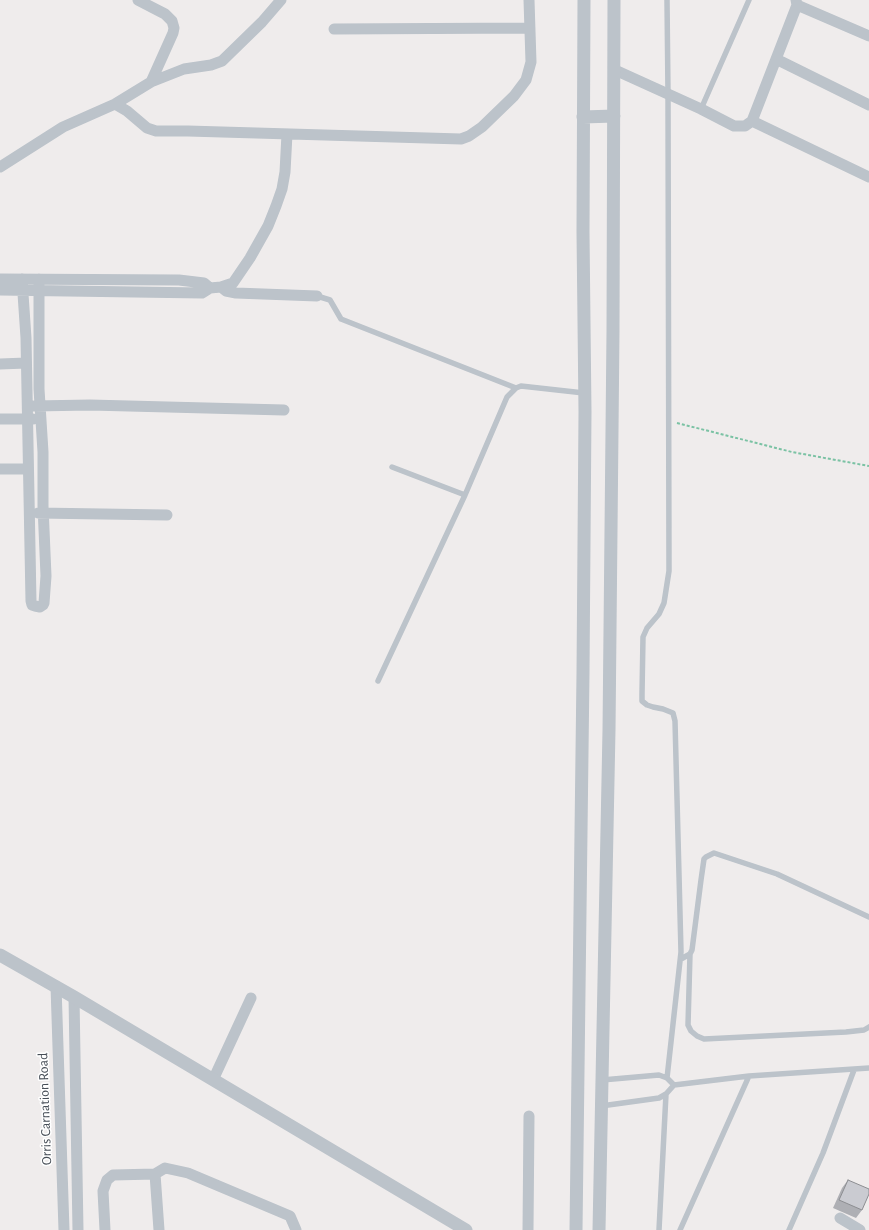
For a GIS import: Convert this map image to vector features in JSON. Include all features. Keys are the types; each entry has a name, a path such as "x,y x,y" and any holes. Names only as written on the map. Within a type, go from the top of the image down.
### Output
{"street":[{"path":"138,0 165,14 172,21 174,28 151,82"},
{"path":"0,167 63,127 115,104 151,82 184,69 211,65 222,61 252,32 281,0"},
{"path":"115,104 127,111 147,128 156,131 188,130 461,139 469,136 482,127 514,96 526,80 531,62 529,0"},
{"path":"576,1230 585,393 583,232 584,0"},
{"path":"599,1230 609,730 615,70 614,0"},
{"path":"615,70 701,109 734,126 745,126 752,121 796,2 869,36"},
{"path":"334,29 530,28"},
{"path":"776,59 869,105"},
{"path":"583,117 614,116"},
{"path":"752,121 869,177"},
{"path":"0,290 22,290 39,284 179,280 204,283 210,288 221,287 233,282 240,275 254,252 273,213 282,189 285,172 287,134"},
{"path":"0,279 22,279 39,284"},
{"path":"22,279 26,338 31,601 32,605 35,606 43,605 46,576 41,406 39,389 39,284"},
{"path":"221,287 226,291 236,293 317,296"},
{"path":"0,364 26,363"},
{"path":"27,406 90,405 284,410"},
{"path":"0,419 41,418"},
{"path":"0,469 28,469"},
{"path":"29,513 167,515"},
{"path":"0,955 56,986 451,1224 466,1230"},
{"name":"Orris Carnation Road","path":"56,986 64,1230"},
{"path":"74,997 78,1230"},
{"path":"212,1080 251,998"},
{"path":"528,1230 529,1116"},
{"path":"104,1230 103,1191 107,1180 113,1175 155,1174 165,1168 188,1173 290,1216 296,1230"},
{"path":"155,1174 159,1230"},
{"path":"840,1218 860,1230"}],"lane":[{"path":"667,0 669,571 664,603 659,614 647,628 643,637 642,701 653,707 662,708 673,713 675,721 681,959 667,1078"},
{"path":"701,109 749,0"},
{"path":"317,296 330,300 342,319 516,388"},
{"path":"378,681 507,398 516,388 521,386 585,393"},
{"path":"392,467 464,495"},
{"path":"869,917 777,874 714,854 706,857 704,859 701,880 694,943 690,954 688,1025 691,1031 704,1039 846,1032 864,1030 869,1027"},
{"path":"681,959 690,954"},
{"path":"601,1106 659,1098 666,1094 674,1085 749,1076 869,1068"},
{"path":"789,1230 823,1153 854,1070"},
{"path":"602,1080 659,1075 667,1078 674,1085"},
{"path":"680,1230 749,1076"},
{"path":"659,1230 666,1094"}],"path":[{"path":"669,421 792,452 869,466"}],"building":[{"path":"848,1180 869,1189 869,1194 862,1210 839,1200"}]}
